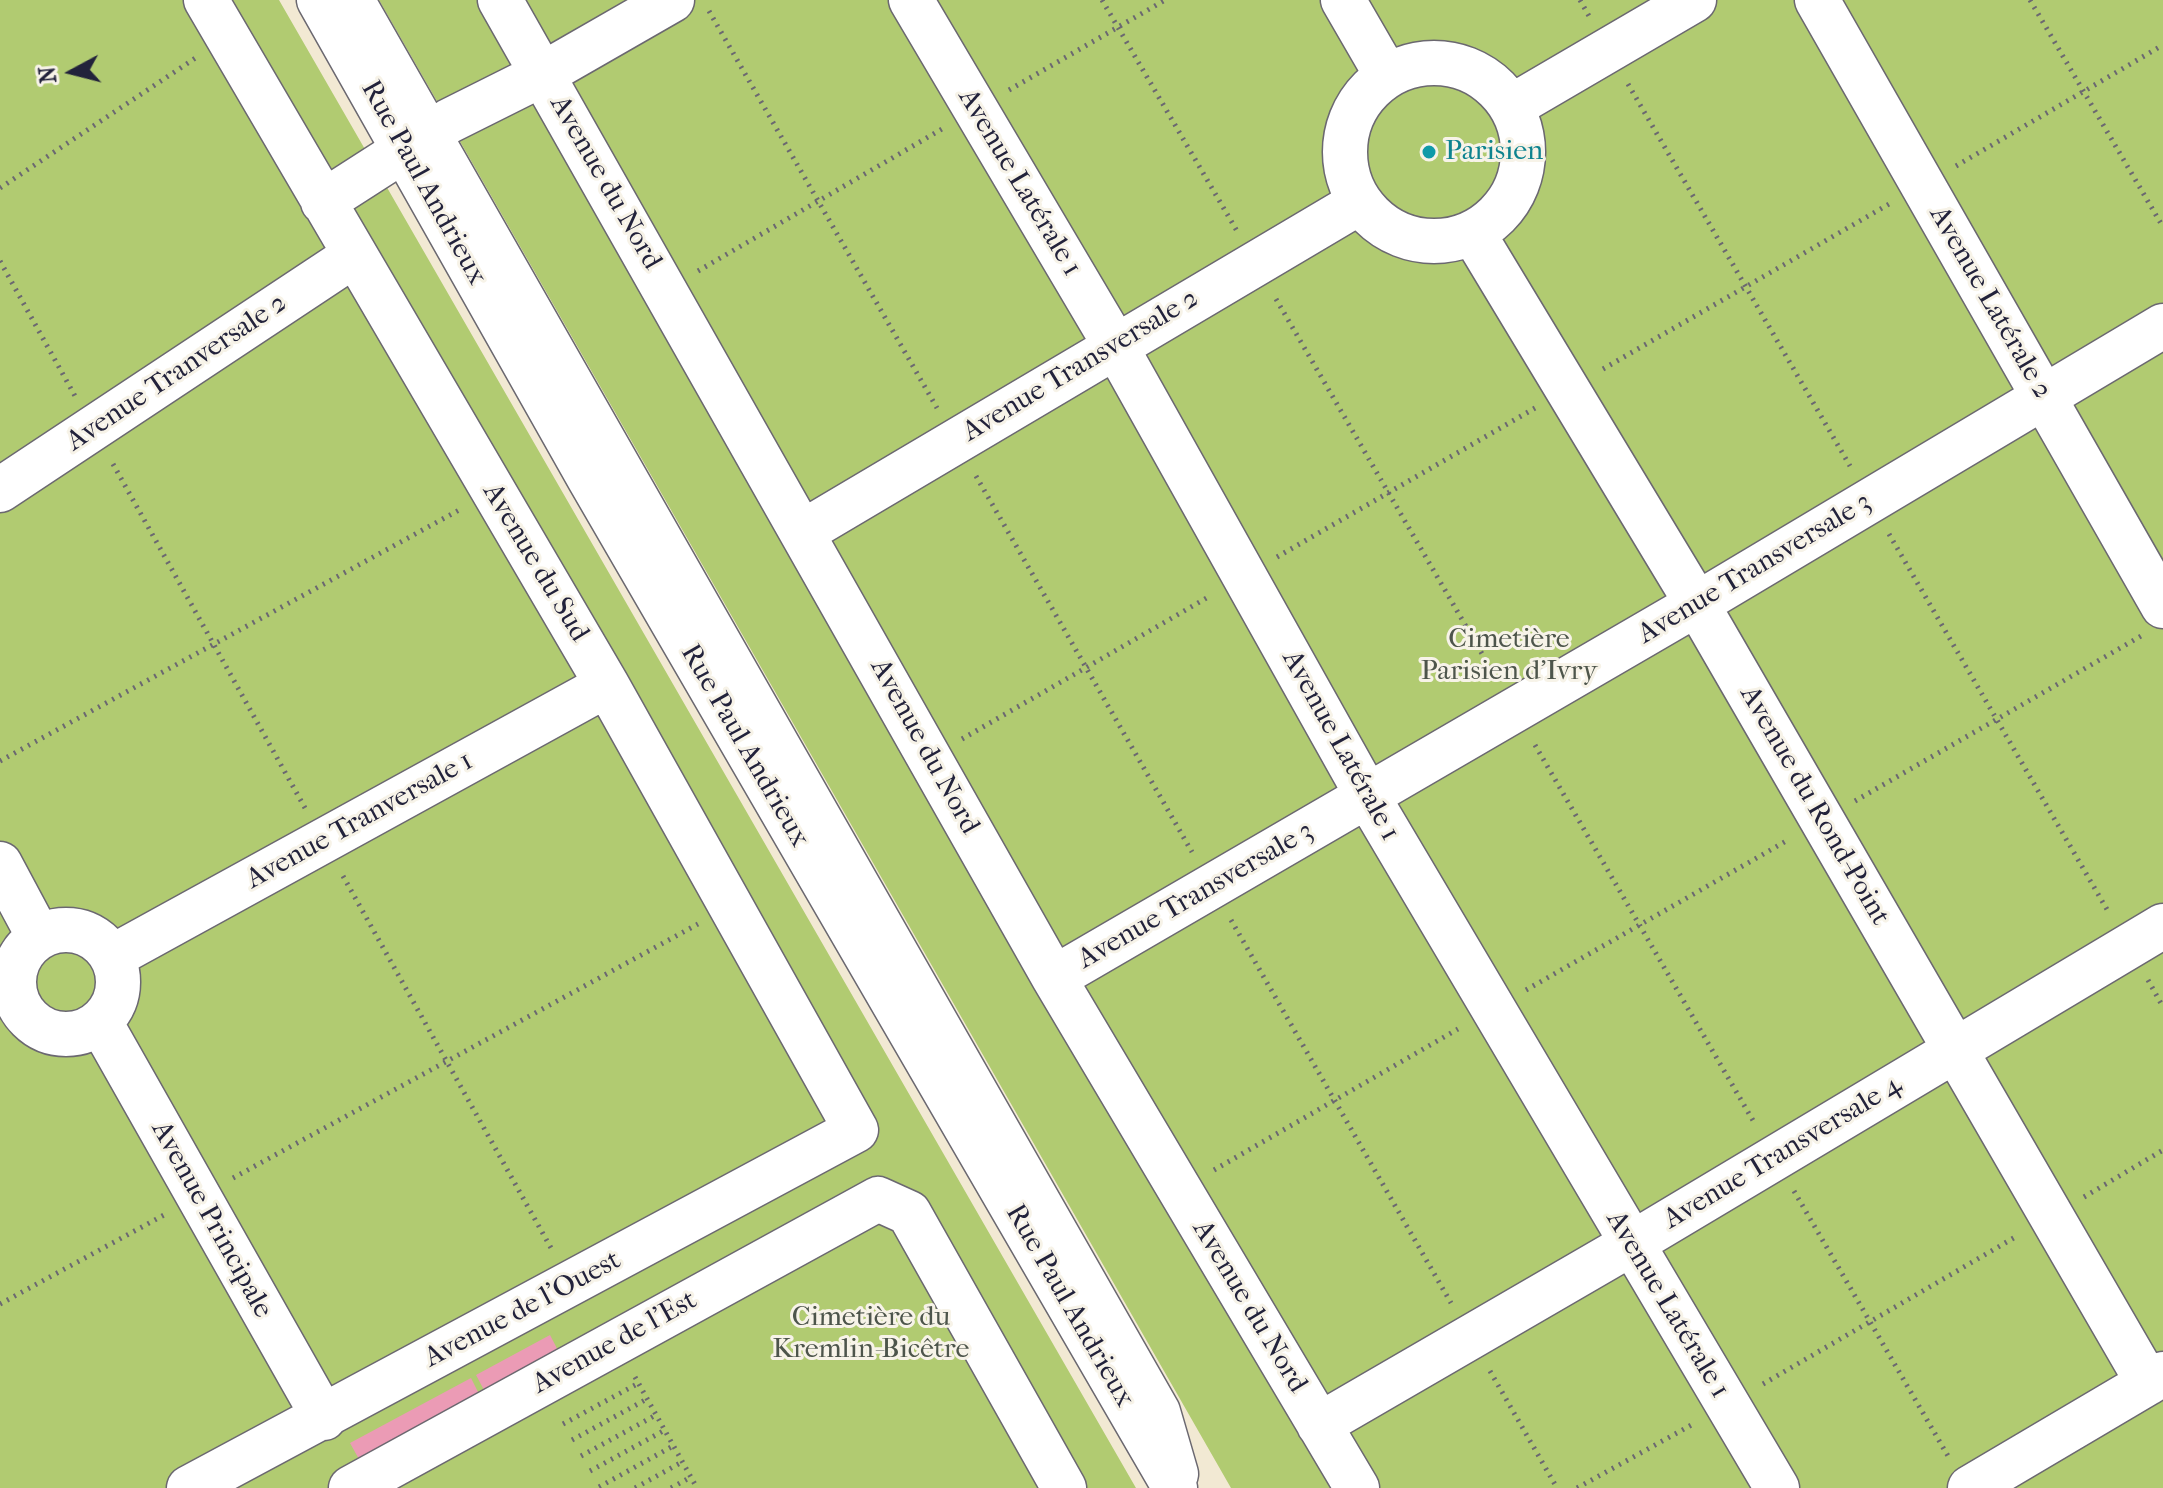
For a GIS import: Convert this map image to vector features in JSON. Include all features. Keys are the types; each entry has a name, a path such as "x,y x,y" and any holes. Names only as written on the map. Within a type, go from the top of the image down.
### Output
{"main road":[{"name":"Avenue du Sud","path":"206,0 353,256 607,685 856,1130"},
{"name":"Rue Paul Andrieux","path":"319,0 419,143"},
{"name":"Rue Paul Andrieux","path":"352,0 419,143 589,478 1178,1488"},
{"name":"Avenue du Nord","path":"500,0 1054,978 1357,1488"},
{"path":"323,202 449,121 543,74 672,0"},
{"name":"Avenue Latérale 1","path":"911,0 1115,345 1368,797 1777,1488"},
{"path":"1343,0 1387,76"},
{"path":"1511,107 1694,0"},
{"name":"Avenue Latérale 2","path":"1817,0 2042,395 2157,619"},
{"path":"1441,63 1468,70 1493,85 1511,107 1521,134 1522,163 1514,191 1497,215 1473,233 1449,240 1424,241 1388,228 1360,202 1348,177 1345,148 1351,120 1365,95 1387,76 1413,65 1441,63"},
{"name":"Avenue Transversale 2","path":"803,532 1360,202"},
{"name":"Avenue du Rond-Point","path":"1473,233 1697,604 2051,1216 2156,1378"},
{"name":"Avenue Tranversale 2","path":"0,490 353,256"},
{"name":"Avenue Transversale 3","path":"1054,978 1697,604 2042,395 2163,326"},
{"name":"Avenue Tranversale 1","path":"112,957 607,685"},
{"path":"0,864 39,937"},
{"name":"Avenue Transversale 4","path":"1319,1425 1631,1244 2163,926"},
{"path":"63,930 77,931 92,936 112,957 118,974 117,992 111,1008 100,1022 84,1031 66,1034 48,1031 10,1013 17,964 39,937 63,930"},
{"name":"Avenue Principale","path":"100,1022 324,1418"},
{"name":"Avenue de l'Ouest","path":"189,1488 856,1130"},
{"name":"Avenue de l'Est","path":"351,1488 878,1199 909,1213 1057,1486"},
{"path":"1970,1488 2156,1378"}],"path":[{"path":"702,0 1557,1488"},
{"path":"666,289 1165,0"},
{"path":"2030,0 2163,227"},
{"path":"0,188 228,37"},
{"path":"0,261 571,1284"},
{"path":"0,761 493,491"},
{"path":"1180,1190 1822,820 2157,619"},
{"path":"0,1304 731,906"},
{"path":"1577,1488 1727,1405 2163,1150"},
{"path":"617,1342 697,1488"},
{"path":"563,1424 639,1383"},
{"path":"572,1440 647,1399"},
{"path":"581,1456 656,1415"},
{"path":"590,1471 665,1430"},
{"path":"599,1487 673,1446"},
{"path":"635,1488 682,1462"},
{"path":"671,1488 691,1477"}],"green space":[{"name":"Cimetière du Kremlin-Bicêtre","path":"0,0 279,0 1136,1488 0,1488"},
{"name":"Cimetière Parisien d'Ivry","path":"379,0 2163,0 2163,1488 1231,1488"}],"building":[{"path":"550,1335 564,1362 484,1390 476,1375"},
{"path":"471,1378 480,1396 360,1461 350,1443"}],"place":[{"name":"Parisien","path":"1429,152"}]}
